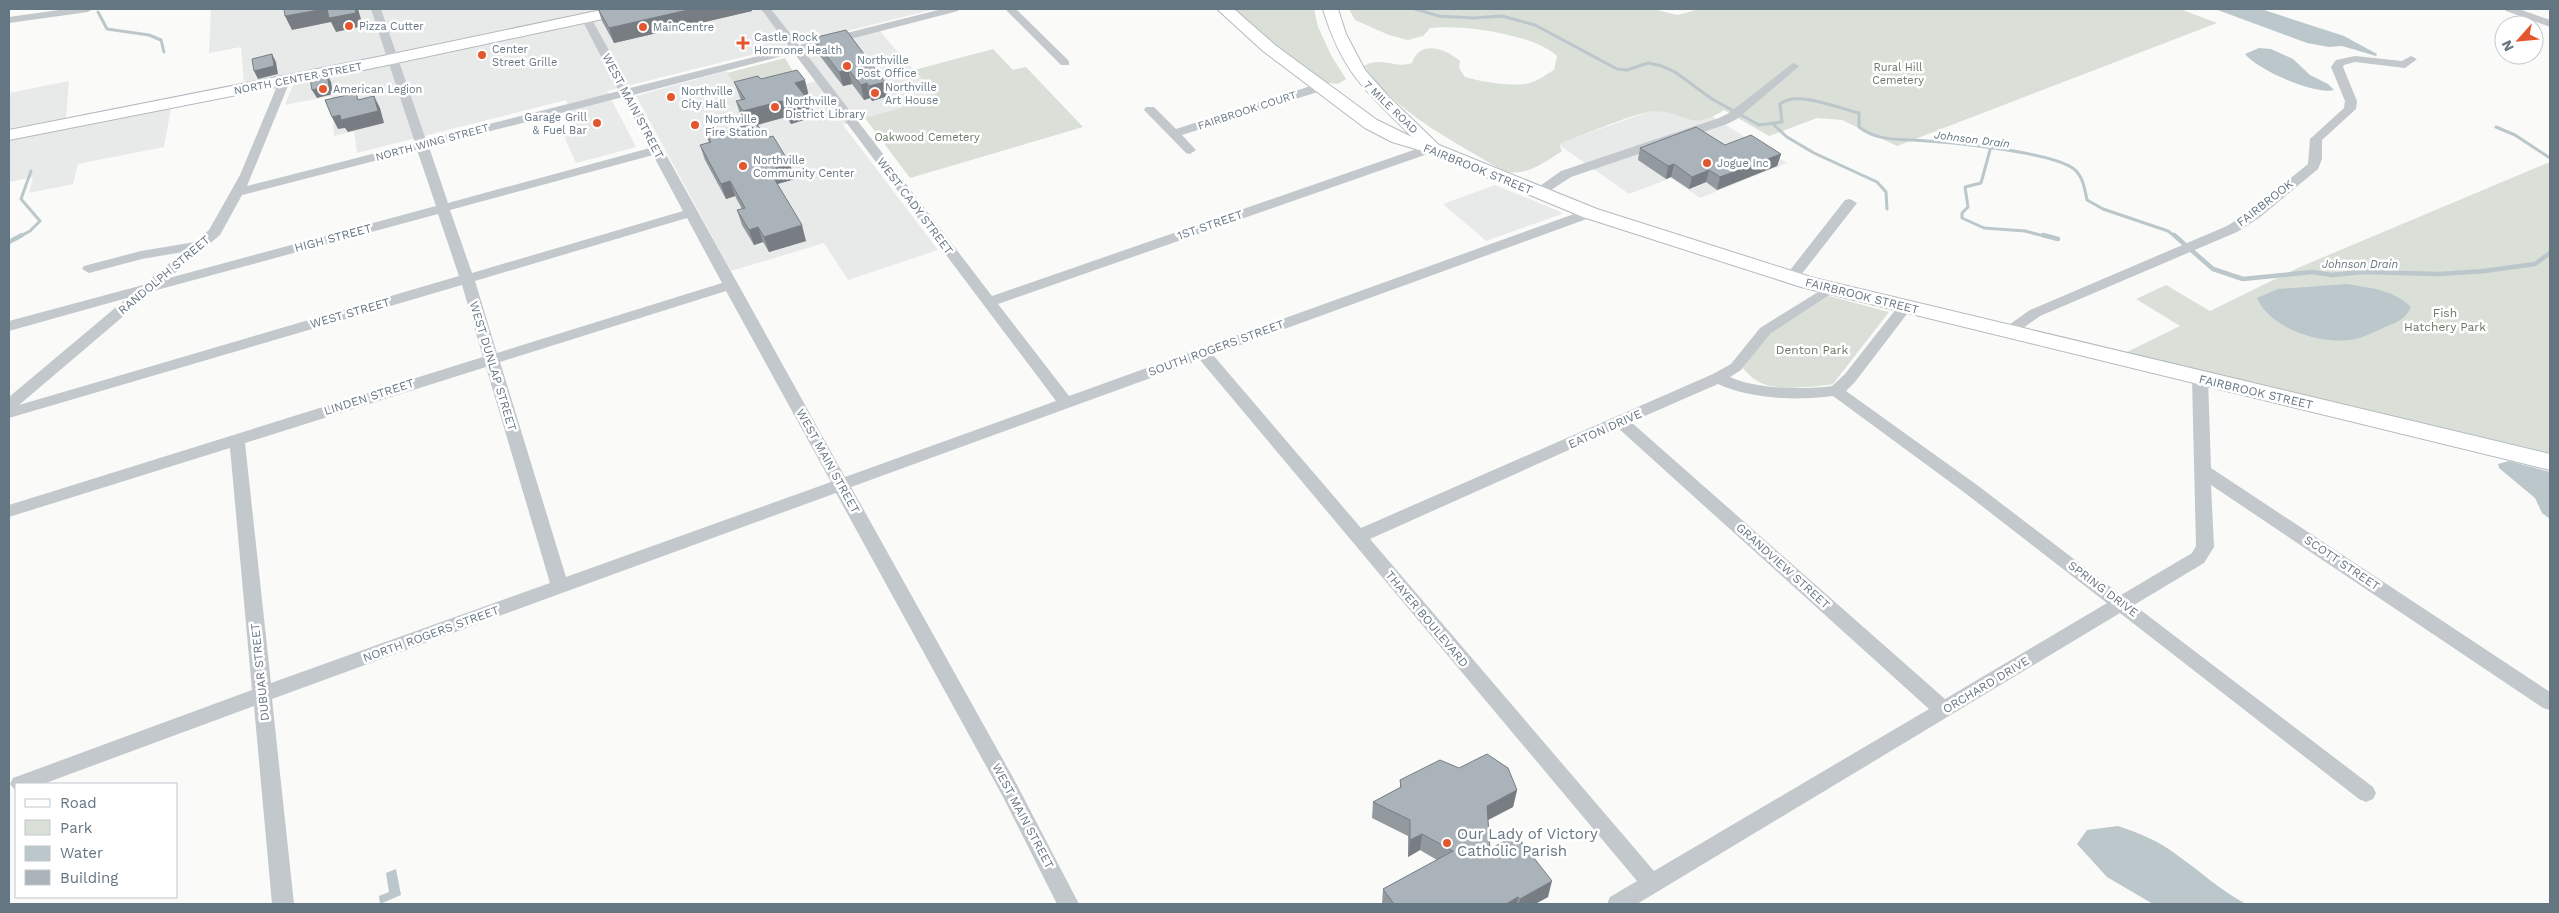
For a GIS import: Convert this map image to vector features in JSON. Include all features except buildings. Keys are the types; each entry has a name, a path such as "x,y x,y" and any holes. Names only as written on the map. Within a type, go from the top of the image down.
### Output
{"street":[{"path":"9,20 88,9"},
{"name":"WEST DUNLAP STREET","path":"376,9 467,279 560,588"},
{"name":"NORTH CENTER STREET","path":"9,135 393,59 584,14 626,9"},
{"name":"WEST CADY STREET","path":"766,9 1066,403"},
{"name":"NORTH WING STREET","path":"238,192 954,9"},
{"path":"1010,9 1065,63"},
{"name":"FAIRBROOK STREET","path":"1224,9 1269,48 1320,87 1379,128 1406,141 1432,148 1537,193 1590,213 1831,288 2550,462"},
{"name":"7 MILE ROAD","path":"1331,9 1340,40 1347,56 1362,80 1432,148"},
{"path":"2510,9 2550,24"},
{"name":"WEST MAIN STREET","path":"584,14 656,150 1010,789 1068,904"},
{"name":"FAIRBROOK","path":"2008,332 2035,313 2232,229 2254,215 2313,166 2317,159 2316,139 2340,119 2351,106 2337,67 2340,62 2355,59 2405,65 2411,59"},
{"path":"1537,193 1566,174 1733,116 1793,66"},
{"name":"RANDOLPH STREET","path":"9,405 201,246 220,225 238,192 284,81"},
{"name":"FAIRBROOK COURT","path":"1174,134 1320,87"},
{"path":"1150,110 1190,150"},
{"name":"1ST STREET","path":"989,302 1432,148"},
{"name":"HIGH STREET","path":"9,326 656,150"},
{"path":"1792,277 1850,203"},
{"name":"WEST STREET","path":"9,413 691,213"},
{"name":"SOUTH ROGERS STREET","path":"842,486 1590,213"},
{"path":"89,269 142,255 201,246"},
{"name":"LINDEN STREET","path":"9,511 730,284"},
{"name":"EATON DRIVE","path":"1358,537 1718,378 1736,368 1756,340 1766,331 1831,288"},
{"path":"1718,378 1740,388 1818,393 1836,392 1850,378 1905,307"},
{"name":"THAYER BOULEVARD","path":"1203,353 1652,884"},
{"name":"ORCHARD DRIVE","path":"1618,904 2203,554 2205,547 2200,378"},
{"name":"SPRING DRIVE","path":"1836,392 1971,489 2366,793"},
{"name":"GRANDVIEW STREET","path":"1622,422 1944,710"},
{"name":"DUBUAR STREET","path":"237,439 283,904"},
{"name":"SCOTT STREET","path":"2203,470 2550,702"},
{"name":"NORTH ROGERS STREET","path":"23,783 263,694 842,486"}],"shaded area":[{"path":"211,9 935,9 607,91 636,147 576,163 563,134 578,130 566,100 357,153 354,131 334,136 331,96 285,105 293,85 292,74 244,83 241,47 209,53"},
{"path":"880,31 937,98 843,125 938,250 848,280 824,243 731,271 636,96 726,71 743,97 765,95 824,79 804,52 806,50"},
{"path":"69,81 66,118 9,129 9,93"},
{"path":"1684,99 1787,163 1700,198 1671,178 1629,194 1558,144"},
{"path":"171,108 164,147 78,164 73,184 29,193 33,177 9,182 9,140"},
{"path":"1495,185 1562,214 1486,241 1443,204"}],"green space":[{"path":"1232,9 1314,9 1318,27 1331,55 1346,79 1338,84 1321,82"},
{"name":"Rural Hill Cemetery","path":"1349,9 1652,9 1678,15 1699,9 2180,9 2217,23 1897,146 1842,120 1817,118 1769,136 1724,110 1704,120 1689,119 1674,114 1654,111 1622,120 1559,144 1562,151 1537,166 1523,171 1509,172 1447,138 1416,117 1388,94 1364,66 1377,62 1399,65 1412,63 1421,51 1434,49 1448,53 1460,61 1459,68 1465,77 1490,82 1526,84 1554,70 1557,56 1546,48 1515,36 1478,29 1430,28 1423,36 1408,40 1389,35 1355,20"},
{"name":"Oakwood Cemetery","path":"993,49 1013,70 1026,67 1083,127 910,178 865,118 937,98 914,70"},
{"path":"785,58 801,85 743,97 727,73"},
{"name":"Fish Hatchery Park","path":"2550,162 2550,453 2125,353 2180,326 2136,299 2166,285 2210,311 2300,267"},
{"name":"Denton Park","path":"1829,296 1889,312 1833,384 1786,388 1758,382 1751,377 1743,368 1765,337"}],"water":[{"path":"2215,9 2261,9 2344,36 2377,54 2376,56 2342,46 2329,47 2307,43"},
{"path":"2259,48 2271,49 2293,59 2310,75 2328,84 2334,90 2313,89 2274,74 2245,54"},
{"path":"2347,284 2390,293 2411,307 2401,320 2358,338 2337,341 2310,336 2284,326 2263,309 2257,298 2278,289"},
{"path":"2509,461 2550,472 2550,519 2542,513 2535,498 2499,468 2498,464"},
{"path":"2118,826 2163,846 2219,887 2246,904 2153,904 2107,877 2077,844 2087,830"},
{"path":"396,869 401,895 380,904 379,896 389,892 386,873"}],"waterway":[{"name":"Johnson Drain","path":"1415,9 1439,16 1473,18 1502,16 1535,25 1617,69 1627,70 1648,63 1662,66 1675,72 1712,99 1759,125 1782,122 1780,104 1787,100 1807,99 1859,113 1859,127 1878,137 1973,145 2044,157 2074,169 2080,175 2087,200 2103,209 2168,231 2176,237"},
{"path":"98,12 107,29 149,35 161,40 164,52"},
{"path":"1774,125 1787,137 1814,153 1877,182 1886,192 1887,209"},
{"path":"2496,127 2515,135 2550,158"},
{"path":"1990,150 1981,183 1965,187 1968,207 1962,213 1962,218 1984,228 2025,231 2048,237"},
{"path":"19,237 30,231 40,221 21,199 31,171"},
{"path":"9,242 22,235"},
{"path":"2043,235 2058,239"},
{"name":"Johnson Drain","path":"2174,235 2213,269 2243,279 2312,272 2332,275 2362,272 2439,274 2484,271 2535,264 2550,253"}],"place":[{"name":"Pizza Cutter","path":"349,26"},
{"name":"MainCentre","path":"643,27"},
{"name":"Castle Rock Hormone Health","path":"743,43"},
{"name":"Center Street Grille","path":"482,55"},
{"name":"Northville Post Office","path":"847,66"},
{"name":"American Legion","path":"323,89"},
{"name":"Northville Art House","path":"875,93"},
{"name":"Northville City Hall","path":"671,97"},
{"name":"Northville District Library","path":"775,107"},
{"name":"Garage Grill & Fuel Bar","path":"597,123"},
{"name":"Northville Fire Station","path":"695,125"},
{"name":"Jogue Inc","path":"1707,163"},
{"name":"Northville Community Center","path":"743,166"},
{"name":"Our Lady of Victory Catholic Parish","path":"1447,843"}]}
